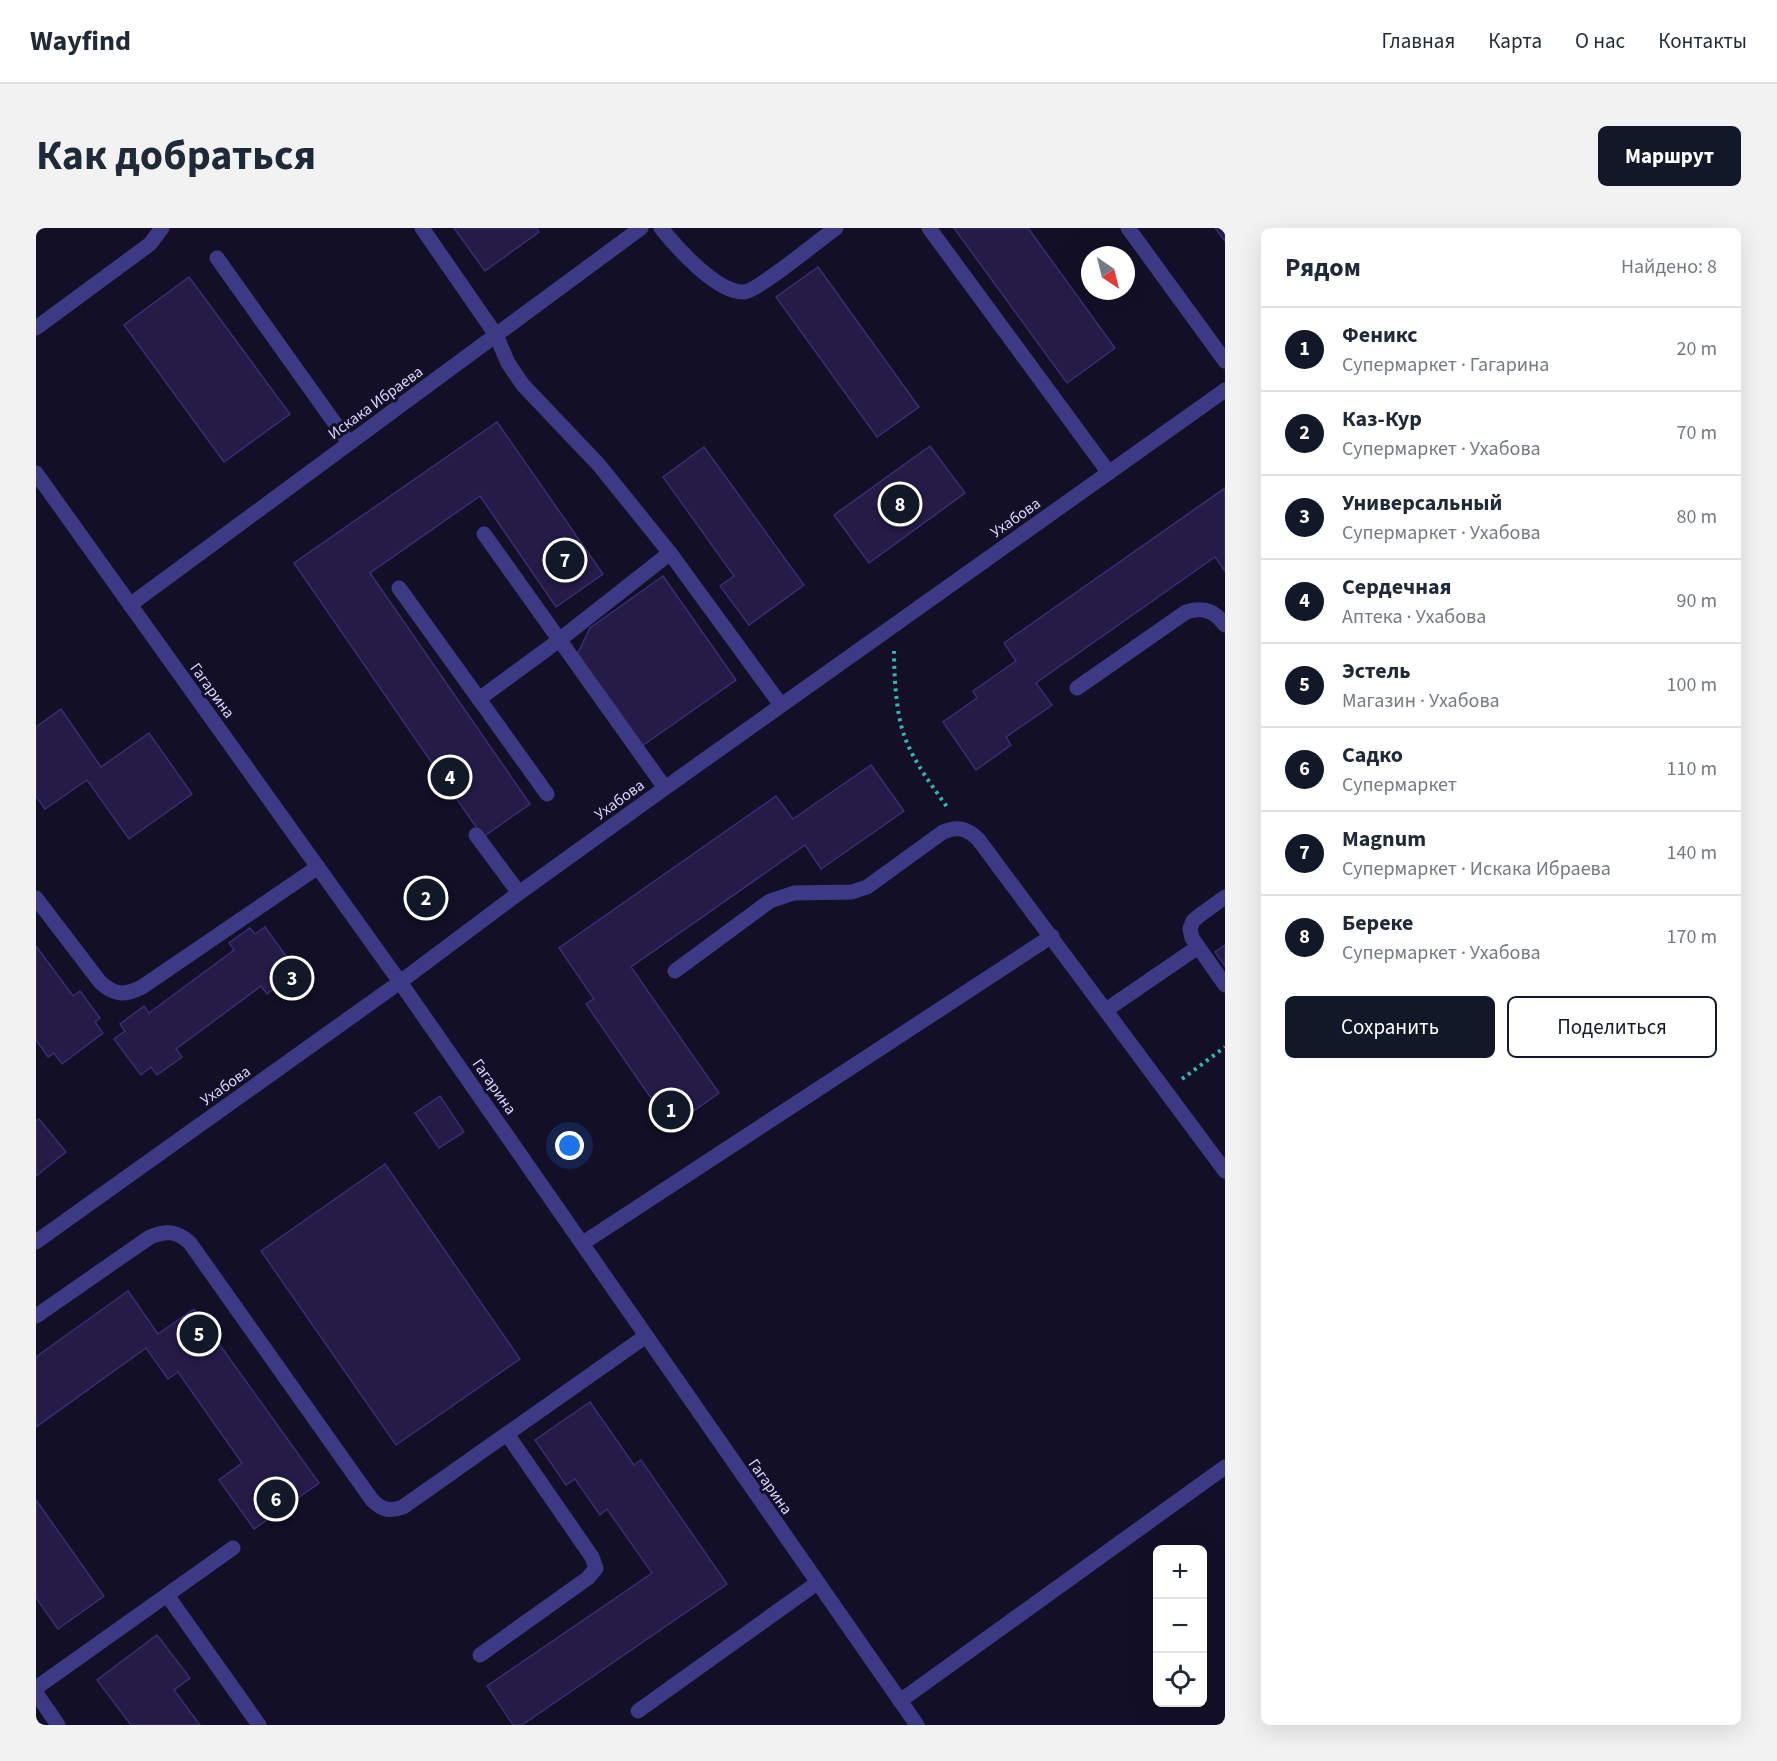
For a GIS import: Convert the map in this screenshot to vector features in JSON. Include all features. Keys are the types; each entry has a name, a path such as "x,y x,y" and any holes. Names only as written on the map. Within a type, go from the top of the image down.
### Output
{"street":[{"path":"36,328 150,244 162,228"},
{"path":"422,228 496,335 508,363 523,385 599,465 670,553 781,705"},
{"name":"Искака Ибраева","path":"130,604 641,228"},
{"path":"661,228 679,251 726,290 746,292 763,282 816,234 836,228"},
{"path":"929,228 1108,473"},
{"path":"1136,231 1225,361"},
{"path":"217,258 349,443"},
{"name":"Ухабова","path":"36,1242 400,982 665,788 1225,390"},
{"name":"Гагарина","path":"36,473 400,982 917,1725"},
{"path":"484,534 558,641 665,788"},
{"path":"479,699 558,641 670,553"},
{"path":"399,588 547,794"},
{"path":"1077,688 1186,612 1206,609 1225,625"},
{"path":"675,970 770,901 794,893 852,892 867,887 943,832 951,828 961,828 978,839 1225,1171"},
{"path":"476,835 519,893"},
{"path":"36,898 100,982 110,991 120,994 132,993 318,867"},
{"path":"1225,897 1193,921 1190,929 1192,938 1225,985"},
{"path":"583,1243 1052,936"},
{"path":"1106,1010 1198,946"},
{"path":"36,1316 150,1237 162,1232 172,1232 182,1236 190,1243 372,1500 386,1510 394,1510 403,1506 646,1336"},
{"path":"480,1655 588,1578 596,1568 592,1557 507,1434"},
{"path":"900,1701 1225,1467"},
{"path":"58,1725 36,1690 233,1548"},
{"path":"638,1711 817,1583"},
{"path":"167,1595 259,1725"}],"path":[{"path":"895,624 894,680 903,733 922,772 961,828"},
{"path":"1166,1091 1225,1047"}],"building":[{"path":"454,228 537,228 539,232 485,271"},
{"path":"954,228 1028,228 1115,348 1067,383"},
{"path":"1215,228 1225,228 1225,241"},
{"path":"818,267 919,407 877,437 776,297"},
{"path":"189,277 290,414 224,462 124,325"},
{"path":"497,422 603,574 556,607 480,496 370,573 530,804 483,837 294,563"},
{"path":"930,446 965,493 869,563 834,515"},
{"path":"704,447 804,585 749,625 720,586 734,576 663,477"},
{"path":"1225,488 1225,571 1215,557 1036,683 1052,705 1006,737 1011,745 976,770 943,722 977,698 973,691 1016,661 1004,643"},
{"path":"663,576 736,680 642,746 577,655 590,628"},
{"path":"61,709 101,767 149,733 192,794 129,839 87,780 45,809 36,796 36,727"},
{"path":"871,765 904,811 821,869 805,845 631,967 719,1093 671,1127 586,1004 594,999 559,948 776,796 793,819"},
{"path":"265,927 291,963 282,970 288,979 267,994 261,986 176,1049 182,1057 157,1075 151,1067 141,1075 114,1039 125,1031 120,1024 144,1006 149,1013 234,950 229,943 250,928 255,934"},
{"path":"1225,945 1225,966 1215,952"},
{"path":"36,946 73,996 80,991 100,1018 95,1022 103,1033 62,1064 54,1053 48,1057 36,1040"},
{"path":"440,1096 464,1132 439,1148 415,1113"},
{"path":"39,1119 66,1152 36,1176 36,1121"},
{"path":"385,1164 520,1359 396,1445 261,1251"},
{"path":"128,1291 158,1334 194,1309 319,1483 254,1529 219,1480 242,1463 178,1372 168,1379 146,1348 36,1427 36,1357"},
{"path":"590,1402 634,1465 641,1460 727,1584 522,1725 513,1725 487,1686 652,1573 607,1509 600,1515 575,1479 566,1485 535,1440"},
{"path":"36,1500 104,1596 58,1629 36,1598"},
{"path":"157,1635 190,1678 174,1690 200,1725 131,1725 97,1680"}],"place":[{"name":"Береке","path":"900,504"},
{"name":"Magnum","path":"565,560"},
{"name":"Сердечная","path":"450,777"},
{"name":"Каз-Кур","path":"426,898"},
{"name":"Универсальный","path":"292,978"},
{"name":"Феникс","path":"671,1110"},
{"name":"Эстель","path":"199,1334"},
{"name":"Садко","path":"276,1499"}]}
